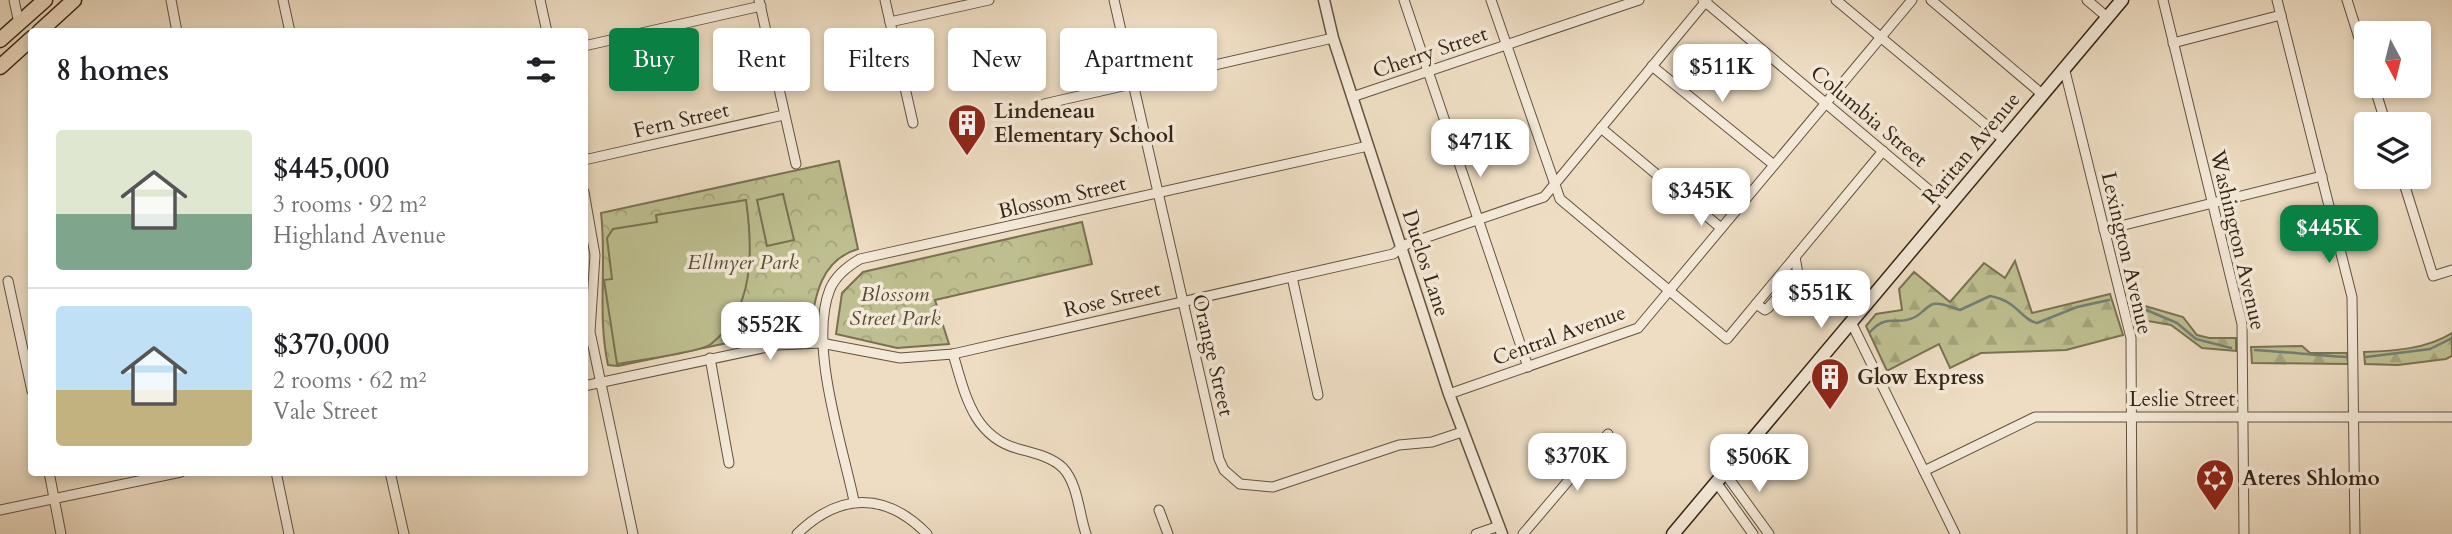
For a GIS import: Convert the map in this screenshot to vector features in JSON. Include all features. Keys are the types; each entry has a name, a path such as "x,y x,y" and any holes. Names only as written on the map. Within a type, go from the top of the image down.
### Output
{"highway":[{"path":"0,40 45,0"},
{"path":"43,28 74,0"},
{"path":"0,66 28,42"}],"main road":[{"name":"Raritan Avenue","path":"1673,534 2122,0"}],"street":[{"path":"14,0 19,23"},
{"path":"171,0 176,28"},
{"path":"283,0 289,28"},
{"path":"540,0 546,28"},
{"path":"885,0 913,123"},
{"path":"890,22 989,0"},
{"name":"Orange Street","path":"1115,0 1121,28"},
{"name":"Duclos Lane","path":"1324,0 1333,38 1449,394 1501,530"},
{"path":"1404,0 1528,367"},
{"path":"1491,0 1553,186 1560,199 1668,292 1727,338 1884,151"},
{"name":"Cherry Street","path":"1352,97 1639,0"},
{"path":"1836,0 2004,140"},
{"name":"Central Avenue","path":"1449,394 1632,331 1668,292 1912,0"},
{"path":"1931,0 2042,94"},
{"path":"2087,0 2107,17"},
{"name":"Washington Avenue","path":"2163,0 2242,324 2244,534"},
{"path":"2277,0 2352,297 2356,416 2355,534"},
{"path":"2347,0 2354,22"},
{"name":"Rose Street","path":"588,385 777,345 821,344 900,358 953,354 1393,254 1401,248 1541,198 1705,1"},
{"name":"Columbia Street","path":"1705,1 1948,206"},
{"path":"588,45 760,3 796,164"},
{"path":"2173,43 2281,15"},
{"path":"1217,65 1333,38"},
{"path":"1652,66 1773,164"},
{"name":"Lexington Avenue","path":"2064,67 2131,338 2132,534"},
{"path":"1044,104 1102,91"},
{"name":"Orange Street","path":"1135,91 1219,459 1224,470 1240,484 1273,487 1399,445 1432,442 1462,432"},
{"name":"Fern Street","path":"588,159 784,115"},
{"path":"1601,128 1721,228"},
{"name":"Blossom Street","path":"821,344 830,287 842,271 860,259 1368,146"},
{"path":"2104,230 2322,176"},
{"path":"2406,189 2433,276 2452,270"},
{"path":"588,208 594,233 590,332 633,534"},
{"path":"1292,277 1318,395"},
{"path":"8,281 28,373"},
{"path":"1851,322 1955,534"},
{"path":"821,344 854,500"},
{"path":"953,354 968,402 985,431 1000,443 1041,455 1063,468 1073,486 1086,534"},
{"path":"710,358 729,463"},
{"name":"Leslie Street","path":"1924,471 2035,417 2452,417"},
{"path":"1523,534 1608,434"},
{"path":"50,476 61,534"},
{"path":"0,510 158,476"},
{"path":"277,476 289,534"},
{"path":"391,476 404,534"},
{"path":"1720,477 1753,534"},
{"path":"1720,477 1769,534"},
{"path":"797,534 819,516 854,500 897,510 927,534"},
{"path":"1159,510 1168,534"},
{"path":"1476,534 1501,530"}],"green space":[{"name":"Ellmyer Park","path":"839,161 858,249 845,254 827,271 817,293 810,331 732,342 618,366 608,365 603,327 601,213"},
{"path":"783,194 794,240 767,246 757,200"},
{"path":"746,200 750,239 748,278 736,314 725,330 705,347 617,364 604,280 612,279 607,238 613,229 657,222 656,215"},
{"name":"Blossom Street Park","path":"1082,222 1092,264 935,300 949,344 897,348 836,334 842,293 863,272"},
{"path":"2015,261 2032,313 2110,294 2123,335 2066,350 1981,353 1950,368 1939,344 1887,371 1866,326 1876,314 1902,310 1899,289 1914,272 1950,302 1984,263 2005,278"},
{"path":"2135,303 2183,317 2197,335 2236,338 2236,351 2202,348 2171,325 2136,319"},
{"path":"2452,333 2452,356 2446,359 2398,365 2365,364 2364,352 2421,346"},
{"path":"2302,346 2310,353 2347,353 2348,364 2252,363 2251,347"}],"waterway":[{"path":"1870,332 1887,321 1902,321 1915,317 1933,304 1943,304 1960,310 1990,296 2007,302 2037,323 2077,307 2109,300"},
{"path":"2137,306 2177,323 2196,339 2231,348"},
{"path":"2366,357 2430,349 2452,338"},
{"path":"2255,350 2346,357"}],"place":[{"name":"Lindeneau Elementary School","path":"967,157"},
{"name":"Glow Express","path":"1830,411"},
{"name":"Ateres Shlomo","path":"2215,512"}]}
